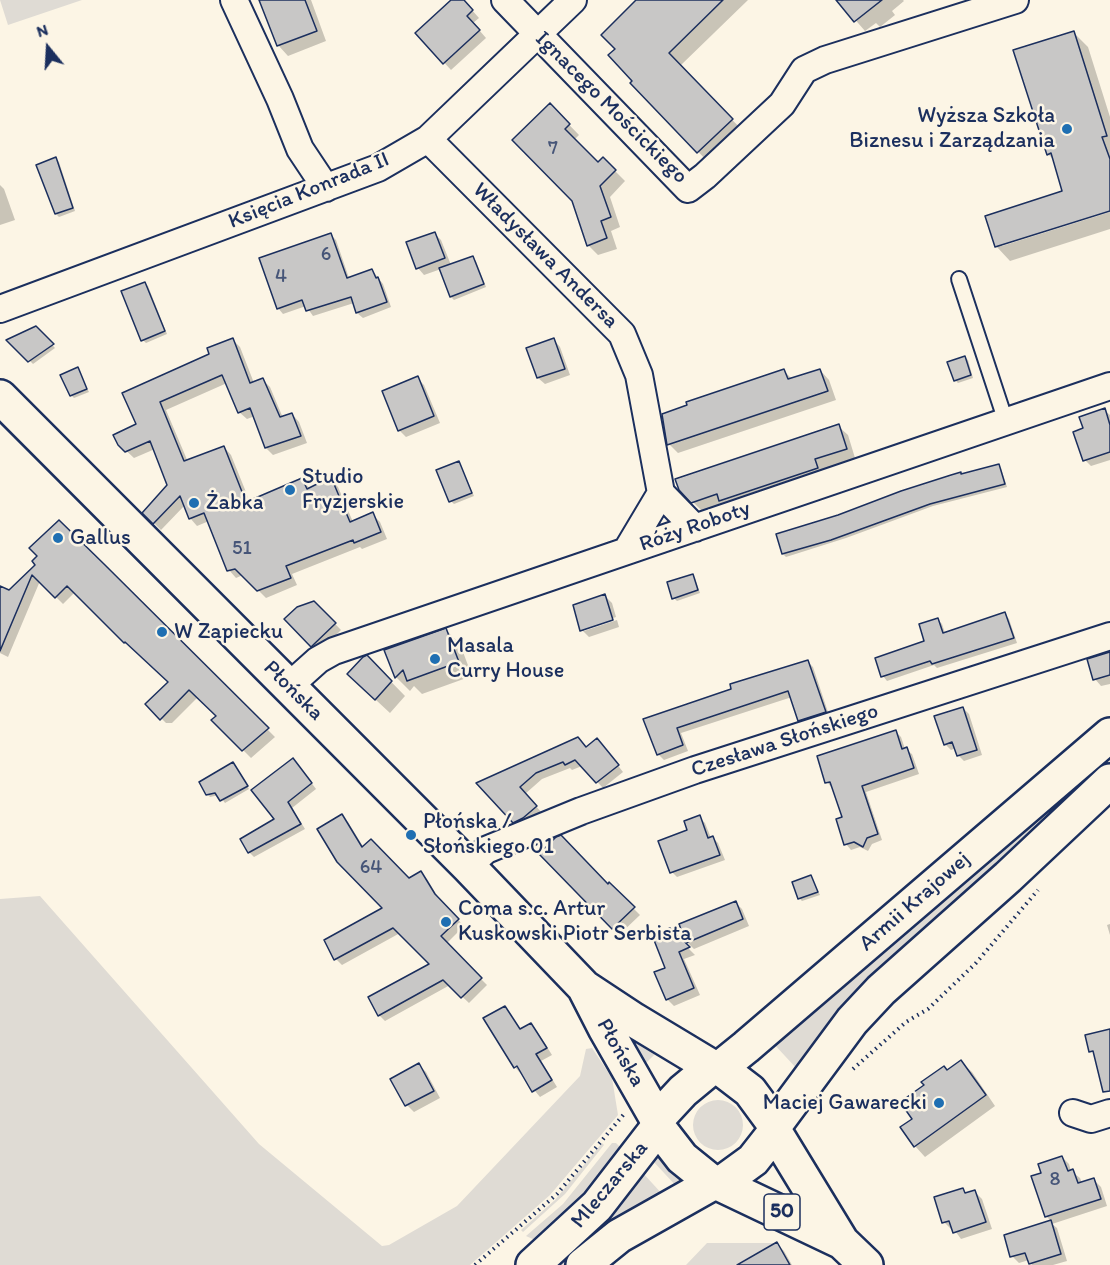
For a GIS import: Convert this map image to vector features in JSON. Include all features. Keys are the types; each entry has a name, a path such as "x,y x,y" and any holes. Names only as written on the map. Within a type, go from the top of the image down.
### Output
{"main road":[{"name":"Płońska","path":"0,397 468,866 584,987 634,1020 716,1067"},
{"name":"Armii Krajowej","path":"716,1067 1110,735"},
{"name":"Armii Krajowej","path":"775,1128 852,1021 881,990 1008,877 1110,781"},
{"name":"Płońska","path":"584,987 653,1113"},
{"path":"716,1067 750,1091 775,1128 753,1160 716,1184 682,1158 653,1113 716,1067"},
{"name":"Mleczarska","path":"533,1265 597,1206 653,1113"},
{"name":"50","path":"775,1128 842,1242 866,1265"},
{"name":"50","path":"716,1184 842,1242"},
{"name":"Mleczarska","path":"583,1265 619,1236 716,1184"}],"street":[{"path":"234,0 280,99 300,149 326,188"},
{"name":"Ignacego Mościckiego","path":"505,0 688,189 720,163 782,104 804,70 825,60 1015,0"},
{"name":"Księcia Konrada II","path":"0,309 378,168 428,139 573,0"},
{"name":"Władysława Andersa","path":"428,139 622,334 639,375 661,493"},
{"name":"Róży Roboty","path":"289,686 318,660 334,651 1110,386"},
{"path":"627,550 661,493 694,528"},
{"name":"Czesława Słońskiego","path":"468,866 486,850 602,803 706,766 1110,636"},
{"path":"1073,1113 1091,1119 1110,1113"}],"lane":[{"path":"959,279 1006,422"}],"path":[{"path":"848,1073 906,1022 928,1009 968,971 1045,882"},
{"path":"475,1265 653,1113"}],"shaded area":[{"path":"0,0 82,0 8,25"},
{"path":"1110,754 1110,764 869,984 798,1070 772,1042"},
{"path":"40,896 259,1144 382,1246 389,1245 457,1206 580,1076 586,1049 592,1048 612,1078 618,1115 550,1195 470,1265 0,1265 0,899"},
{"path":"635,1041 657,1052 642,1067 631,1043"},
{"path":"718,1100 727,1102 738,1111 743,1125 741,1134 732,1145 718,1150 709,1148 698,1139 693,1125 695,1116 704,1105"},
{"path":"602,1143 604,1145 565,1194 523,1232 521,1230 555,1200"},
{"path":"612,1143 616,1143 624,1151 589,1198 537,1241 526,1236 563,1204"},
{"path":"659,1148 689,1177 679,1189 651,1159"},
{"path":"641,1171 664,1196 604,1231 565,1265 554,1265"},
{"path":"707,1243 776,1243 735,1265 686,1265"}],"building":[{"path":"259,0 305,0 317,31 277,46"},
{"path":"451,0 464,0 473,10 467,16 480,30 443,64 415,33"},
{"path":"636,0 723,0 669,53 733,119 697,153 630,83 632,81 608,55 615,49 601,35"},
{"path":"836,0 882,0 854,22"},
{"path":"1074,31 1107,136 1102,137 1110,159 1110,211 995,247 985,216 1062,191 1051,153 1047,155 1013,50"},
{"path":"550,103 570,124 565,129 598,162 603,157 616,170 600,186 611,217 601,221 607,238 587,246 572,201 512,140"},
{"path":"56,157 73,208 55,214 36,165"},
{"path":"435,232 445,258 416,269 406,242"},
{"path":"331,233 347,278 372,269 376,278 378,277 387,302 356,313 351,297 306,311 302,300 277,309 259,258"},
{"path":"473,256 484,284 450,297 439,268"},
{"path":"145,282 165,331 141,341 121,291"},
{"path":"36,326 54,344 28,362 6,340"},
{"path":"233,338 250,383 263,378 280,417 292,413 301,436 265,448 250,408 238,413 222,375 160,402 184,461 224,446 246,502 302,478 307,489 331,477 350,522 373,512 381,532 354,543 353,540 286,566 291,578 257,591 235,569 227,571 204,513 189,519 180,496 153,524 142,513 167,485 150,441 125,452 113,435 136,424 122,393 209,354 207,348"},
{"path":"554,338 565,369 537,378 526,348"},
{"path":"965,356 971,375 954,381 947,362"},
{"path":"78,367 87,389 70,396 60,375"},
{"path":"784,369 788,379 820,369 828,391 667,445 662,414 687,405 686,402"},
{"path":"418,376 434,416 398,431 382,391"},
{"path":"1105,408 1110,425 1110,452 1083,461 1073,432 1083,428 1079,417"},
{"path":"839,424 847,449 815,459 818,468 719,501 717,494 691,503 679,490 675,479"},
{"path":"459,461 472,493 449,502 436,470"},
{"path":"999,464 1005,484 930,504 831,540 782,554 776,534 838,515 951,475"},
{"path":"59,520 269,728 242,751 211,720 216,716 189,690 160,720 145,704 168,682 124,643 67,586 55,598 32,575 0,651 0,586 9,590 35,565 32,561 37,556 29,548"},
{"path":"693,574 698,590 672,599 667,582"},
{"path":"605,594 613,620 580,631 573,605"},
{"path":"314,601 336,623 311,647 284,619 297,607"},
{"path":"1005,612 1014,638 932,664 930,661 881,677 875,658 924,641 919,624 938,618 943,633"},
{"path":"446,628 459,662 407,681 403,670 395,678 384,650"},
{"path":"1110,652 1110,675 1093,680 1087,659"},
{"path":"367,655 392,681 375,700 347,674"},
{"path":"808,660 826,712 798,721 788,691 677,728 683,745 657,755 643,719 731,689 730,684"},
{"path":"963,707 977,750 957,756 952,742 944,745 934,716"},
{"path":"896,730 902,749 907,747 914,768 862,786 878,834 867,838 863,847 854,842 844,845 836,819 842,817 830,782 825,783 817,756"},
{"path":"578,737 586,747 597,738 619,765 596,783 575,760 565,765 563,762 536,773 520,787 537,806 513,823 476,783"},
{"path":"293,758 312,783 288,802 301,824 248,853 240,839 274,819 251,790"},
{"path":"233,762 248,786 220,801 215,793 206,795 199,782"},
{"path":"342,814 362,847 371,839 409,878 421,871 435,894 459,919 441,936 482,978 461,998 443,980 378,1016 368,997 429,964 393,928 334,960 324,940 382,908 337,862 317,829"},
{"path":"700,815 708,838 713,836 720,855 670,873 658,841 687,830 684,821"},
{"path":"561,835 608,884 609,882 635,907 612,929 539,854"},
{"path":"811,875 818,892 798,899 792,882"},
{"path":"736,901 743,919 686,943 679,924"},
{"path":"670,928 690,947 679,952 694,988 666,1000 654,972 665,968 652,935"},
{"path":"505,1006 520,1029 531,1023 547,1048 536,1054 552,1080 532,1092 517,1066 514,1068 483,1018"},
{"path":"1110,1029 1110,1091 1103,1092 1093,1051 1089,1052 1085,1035"},
{"path":"961,1060 986,1095 914,1147 900,1127 912,1119 900,1102 924,1085 921,1082 944,1066 947,1070"},
{"path":"419,1063 434,1091 405,1106 390,1079"},
{"path":"1062,1156 1068,1171 1073,1169 1078,1183 1094,1178 1101,1199 1045,1217 1031,1176 1041,1173 1038,1164"},
{"path":"963,1188 965,1193 975,1190 986,1222 953,1233 949,1221 942,1223 934,1197"},
{"path":"1051,1220 1061,1254 1029,1264 1025,1253 1010,1257 1004,1235"},
{"path":"777,1242 790,1265 737,1265"}],"place":[{"name":"Wyższa Szkoła Biznesu i Zarządzania","path":"1067,129"},
{"name":"Studio Fryzjerskie","path":"290,490"},
{"name":"Żabka","path":"194,503"},
{"name":"Gallus","path":"58,538"},
{"name":"W Zapiecku","path":"162,632"},
{"name":"Masala Curry House","path":"435,659"},
{"name":"Płońska / Słońskiego 01","path":"411,835"},
{"name":"Coma s.c. Artur Kuskowski Piotr Serbista","path":"446,922"},
{"name":"Maciej Gawarecki","path":"939,1103"}]}
